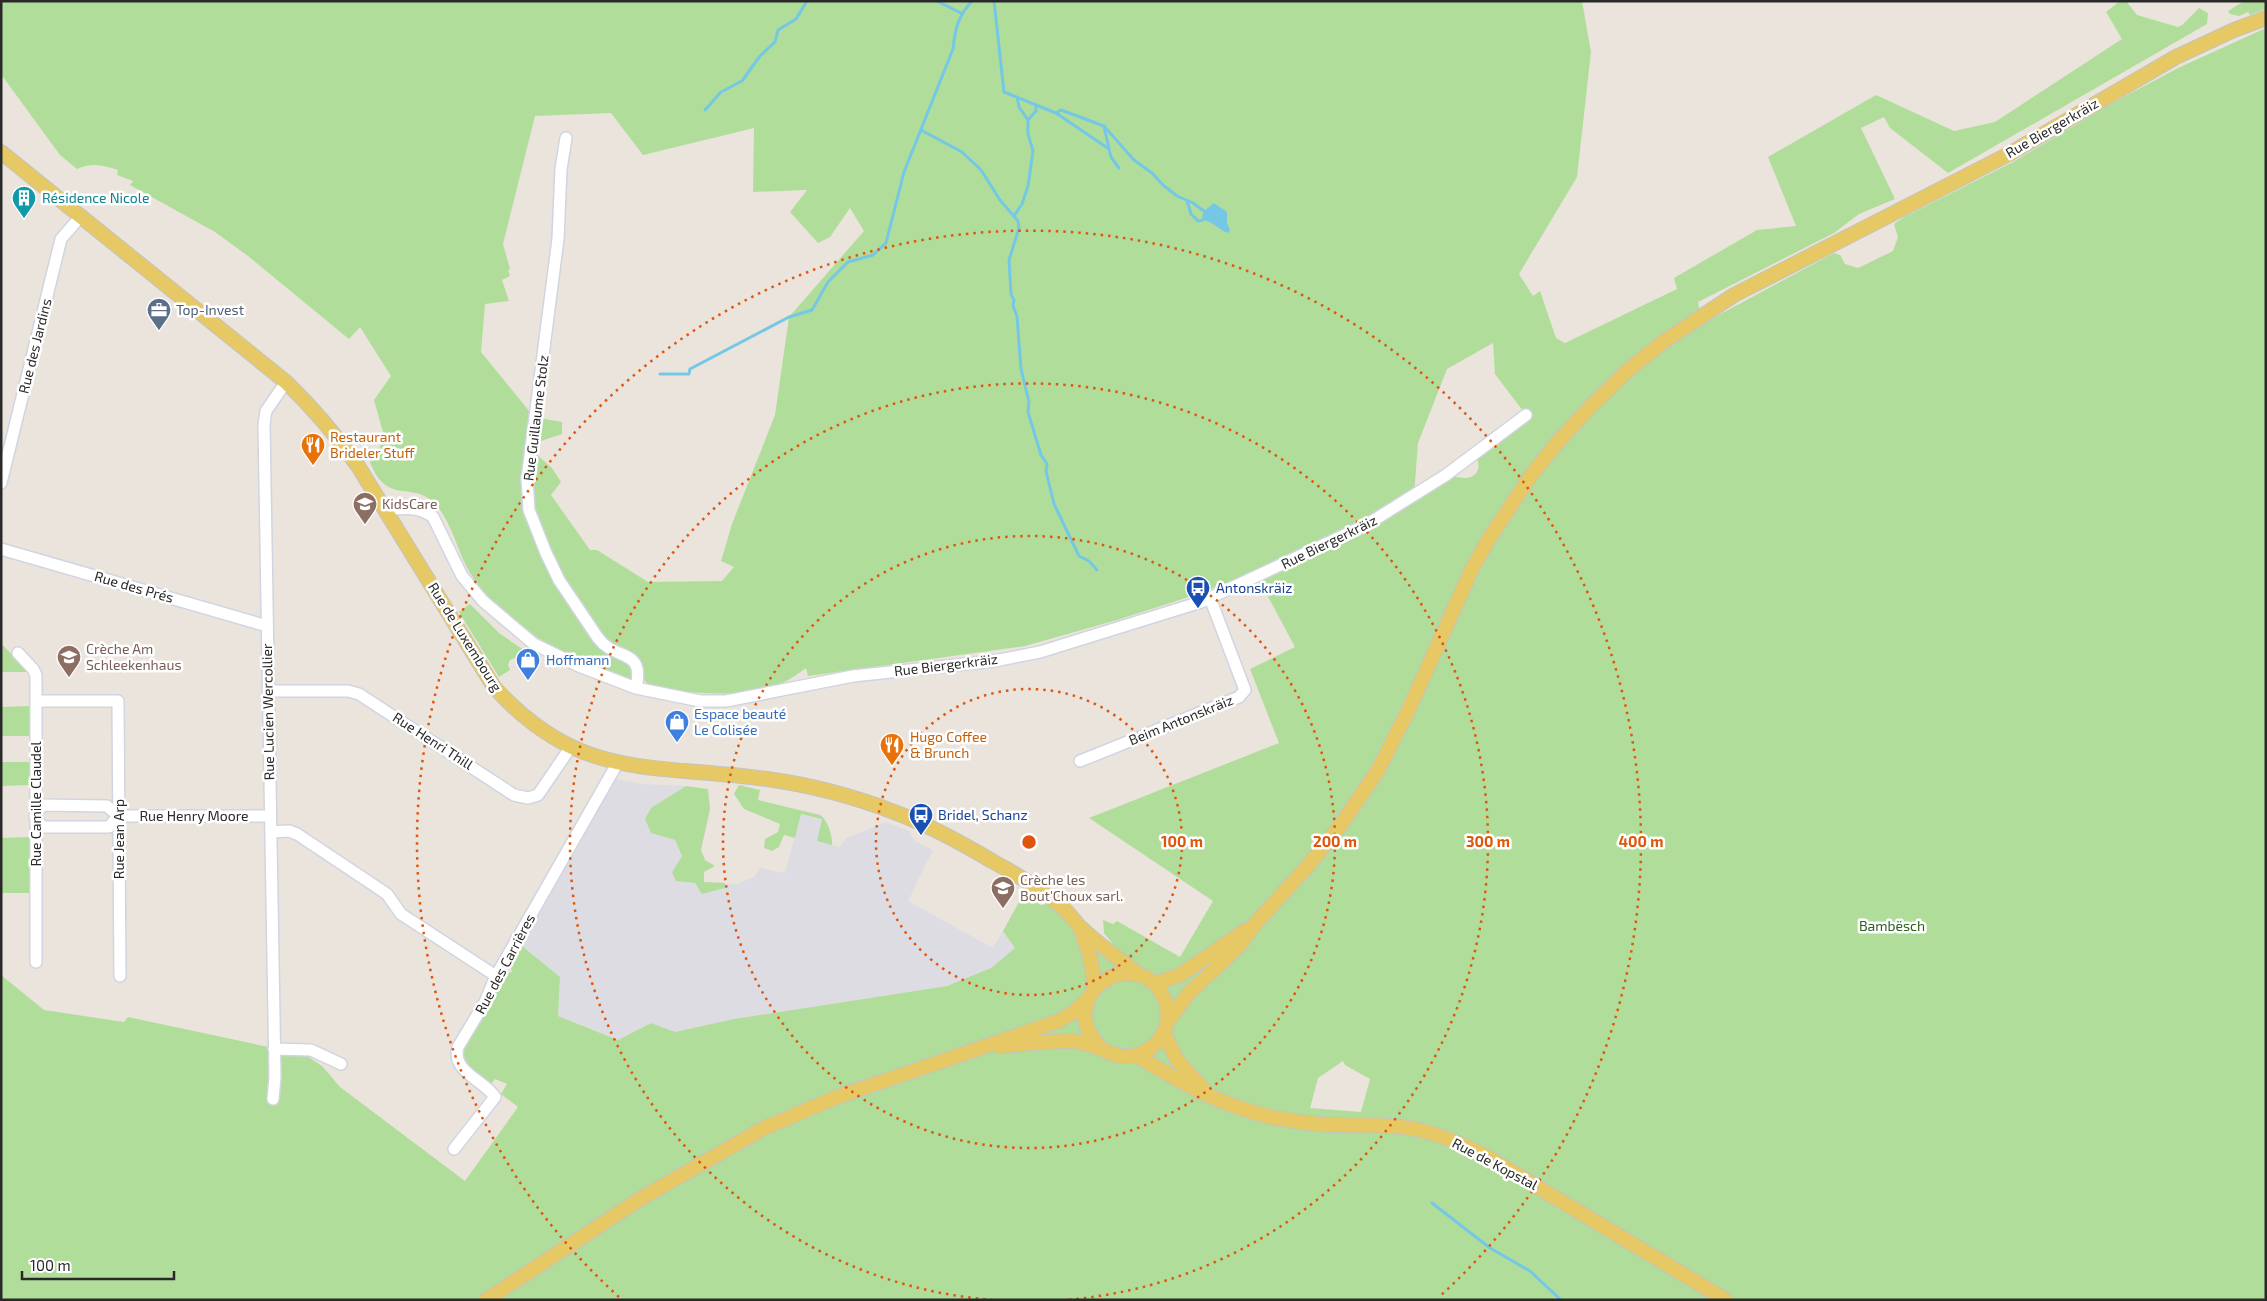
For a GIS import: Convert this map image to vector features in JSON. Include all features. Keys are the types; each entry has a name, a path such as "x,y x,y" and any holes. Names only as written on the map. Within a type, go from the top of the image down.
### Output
{"main road":[{"name":"Rue Biergerkräiz","path":"1255,924 1306,868 1340,826 1378,770 1408,711 1472,569 1507,510 1557,443 1627,371 1663,342 1734,295 2009,154 2176,57 2234,30 2266,18"},
{"name":"Rue de Luxembourg","path":"1,152 286,382 336,435 386,510 494,687 515,710 570,748 617,764 767,779 806,786 873,804 925,823 1013,872 1061,907 1080,927 1141,976"},
{"path":"1154,984 1180,975 1255,924"},
{"path":"1091,994 1085,1010 1087,1026 1094,1040 1112,1054 1136,1055 1147,1051 1157,1043 1189,993 1238,946 1255,924"},
{"name":"Rue de Luxembourg","path":"1080,927 1092,958 1094,972 1091,994"},
{"path":"486,1300 640,1199 764,1128 837,1097 1059,1021 1074,1012 1103,980 1115,975 1128,973 1141,976 1154,984 1166,1000 1166,1027"},
{"name":"Rue de Kopstal","path":"1166,1027 1177,1060 1209,1096"},
{"path":"982,1047 1075,1041 1102,1048"},
{"name":"Rue de Kopstal","path":"1136,1055 1183,1084 1209,1096 1239,1108 1272,1117 1320,1124 1368,1125 1415,1129 1454,1141 1486,1156 1726,1300"}],"street":[{"name":"Rue Guillaume Stolz","path":"566,138 561,169 558,239 527,479 529,510 560,580 598,638 603,645 633,659 637,665 639,674 636,688"},
{"name":"Rue des Jardins","path":"1,483 61,239 80,216"},
{"name":"Rue Lucien Wercollier","path":"274,1098 264,424 266,412 286,382"},
{"name":"Rue Biergerkräiz","path":"386,510 410,508 426,512 433,517 462,576 483,601 534,644 579,666 636,688 700,701 726,701 853,676 994,661 1040,652 1159,616 1210,598 1366,525 1446,475 1526,415"},
{"name":"Rue des Prés","path":"1,550 267,626"},
{"name":"Beim Antonskräiz","path":"1080,761 1239,697 1245,690 1210,598"},
{"name":"Rue Camille Claudel","path":"18,653 34,669 36,676 36,962"},
{"name":"Rue Henri Thill","path":"268,691 348,691 359,694 514,794 528,798 538,795 570,748"},
{"name":"Rue Jean Arp","path":"36,701 118,701 120,976"},
{"name":"Rue des Carrières","path":"454,1149 493,1103 495,1097 492,1092 464,1070 457,1061 458,1047 485,1002 496,976 617,764"},
{"name":"Rue Henry Moore","path":"118,816 109,827 42,827 36,816 42,805 107,806 118,816 270,816"},
{"path":"271,832 289,831 297,834 387,894 401,914 496,976"},
{"path":"274,1049 311,1050 341,1064"}],"shaded area":[{"path":"616,779 642,784 686,786 651,808 651,833 675,840 682,856 672,872 695,882 737,884 754,877 760,868 785,873 801,814 822,819 817,841 840,847 846,838 886,822 909,831 915,841 933,850 908,901 993,948 1003,931 1015,948 991,968 947,986 734,1019 675,1032 651,1023 618,1040 558,1016 560,977 522,946 572,852"}],"green space":[{"name":"Bambësch","path":"1,1 1582,1 1591,52 1577,177 1519,274 1533,296 1540,291 1556,338 1565,343 1677,289 1674,278 1757,230 1796,226 1768,157 1876,95 1954,131 1995,122 2122,39 2106,12 2120,1 2126,1 2137,15 2178,27 2199,8 2208,13 2207,24 1948,173 1890,128 1884,117 1861,128 1895,199 1859,214 1834,233 1698,302 1702,324 1834,253 1840,255 1845,264 1858,268 1893,251 1898,237 1894,224 1904,217 2013,162 2116,101 2178,68 2266,28 2266,1300 1,1300 1,975 44,1010 124,1022 128,1017 306,1055 323,1067 340,1087 465,1181 518,1107 501,1094 507,1084 495,1079 490,1085 467,1067 460,1059 461,1049 492,1001 504,974 512,972 509,962 516,948 522,946 560,977 558,1016 618,1040 651,1023 675,1032 734,1019 947,986 991,968 1015,948 1003,931 1024,893 1041,905 1056,902 1108,950 1116,948 1104,933 1103,920 1113,924 1117,921 1180,957 1213,901 1089,818 1279,743 1250,669 1295,647 1255,572 1195,595 1117,620 1025,646 808,676 806,668 780,684 751,692 717,694 651,688 639,674 631,680 584,661 540,639 520,626 501,610 484,592 469,571 444,515 431,500 423,495 391,488 376,475 370,462 385,439 374,400 391,376 360,327 349,339 248,256 215,232 130,185 133,181 117,175 118,170 98,165 87,165 77,169 60,155 3,77 1,78","holes":["611,113 643,155 754,128 753,192 807,190 790,212 818,243 830,237 850,208 864,231 789,317 775,415 732,524 721,561 734,567 722,581 648,582 597,550 590,550 551,495 561,482 552,468 534,452 538,442 562,434 562,422 534,417 481,352 485,304 509,301 502,280 510,276 503,244 535,116","1493,343 1495,374 1526,415 1474,453 1478,461 1478,469 1475,475 1466,478 1446,475 1414,495 1418,443 1447,369","1343,1061 1345,1065 1370,1079 1361,1112 1310,1108 1318,1078"]},
{"path":"2244,1 2266,1 2266,9 2250,15 2248,12 2239,16 2230,14 2228,11"},
{"path":"470,604 499,633 525,651 525,656 522,659 517,657 510,660 508,665 510,670 499,677 459,612"},
{"path":"1,643 28,672 1,672"},
{"path":"29,706 29,736 1,736 1,707"},
{"path":"1,762 30,762 31,785 1,786"},
{"path":"739,785 760,790 758,800 820,815 829,828 832,845 817,841 822,819 801,814 795,838 784,835 779,847 772,851 764,848 765,839 778,832 780,824 744,809 734,794"},
{"path":"686,786 708,789 710,809 701,850 705,860 715,866 704,872 704,882 725,883 725,888 702,894 695,883 676,881 672,872 682,856 675,840 651,833 645,819 651,808"},
{"path":"31,837 31,893 1,893 1,838"}],"water":[{"path":"1214,203 1227,212 1227,223 1230,230 1228,233 1203,220 1204,211"}],"waterway":[{"path":"705,110 721,92 742,81 760,56 775,42 778,30 796,19 807,1"},
{"path":"937,1 961,13"},
{"path":"660,374 689,374 690,369 789,317 812,310 828,282 848,262 873,255 886,243 904,172 953,49 958,23 963,12 972,1"},
{"path":"994,1 1004,92 1056,113 1109,149 1111,157 1119,168"},
{"path":"1014,216 1022,204 1028,186 1033,151 1028,134 1028,120 1019,107 1017,97"},
{"path":"1028,120 1036,111 1036,106"},
{"path":"1056,113 1061,110 1104,126 1134,160 1152,173 1163,185 1177,196 1193,203 1204,211"},
{"path":"1104,127 1109,148"},
{"path":"921,130 962,152 981,170 1000,200 1018,221 1019,228 1009,260 1011,294 1017,316 1021,369 1029,402 1028,412 1041,455 1047,464 1046,471 1054,504 1079,556 1089,561 1097,570"},
{"path":"1187,201 1191,214 1198,221 1203,220"},
{"path":"1432,1203 1490,1248 1530,1271 1561,1300"}],"place":[{"name":"Résidence Nicole","path":"24,219"},
{"name":"Top-Invest","path":"159,331"},
{"name":"Restaurant Brideler Stuff","path":"313,466"},
{"name":"KidsCare","path":"365,525"},
{"name":"Antonskräiz","path":"1198,609"},
{"name":"Crèche Am Schleekenhaus","path":"69,678"},
{"name":"Hoffmann","path":"528,681"},
{"name":"Espace beauté Le Colisée","path":"677,743"},
{"name":"Hugo Coffee & Brunch","path":"892,766"},
{"name":"Bridel, Schanz","path":"921,836"},
{"name":"Crèche les Bout'Choux sarl.","path":"1003,909"}]}
